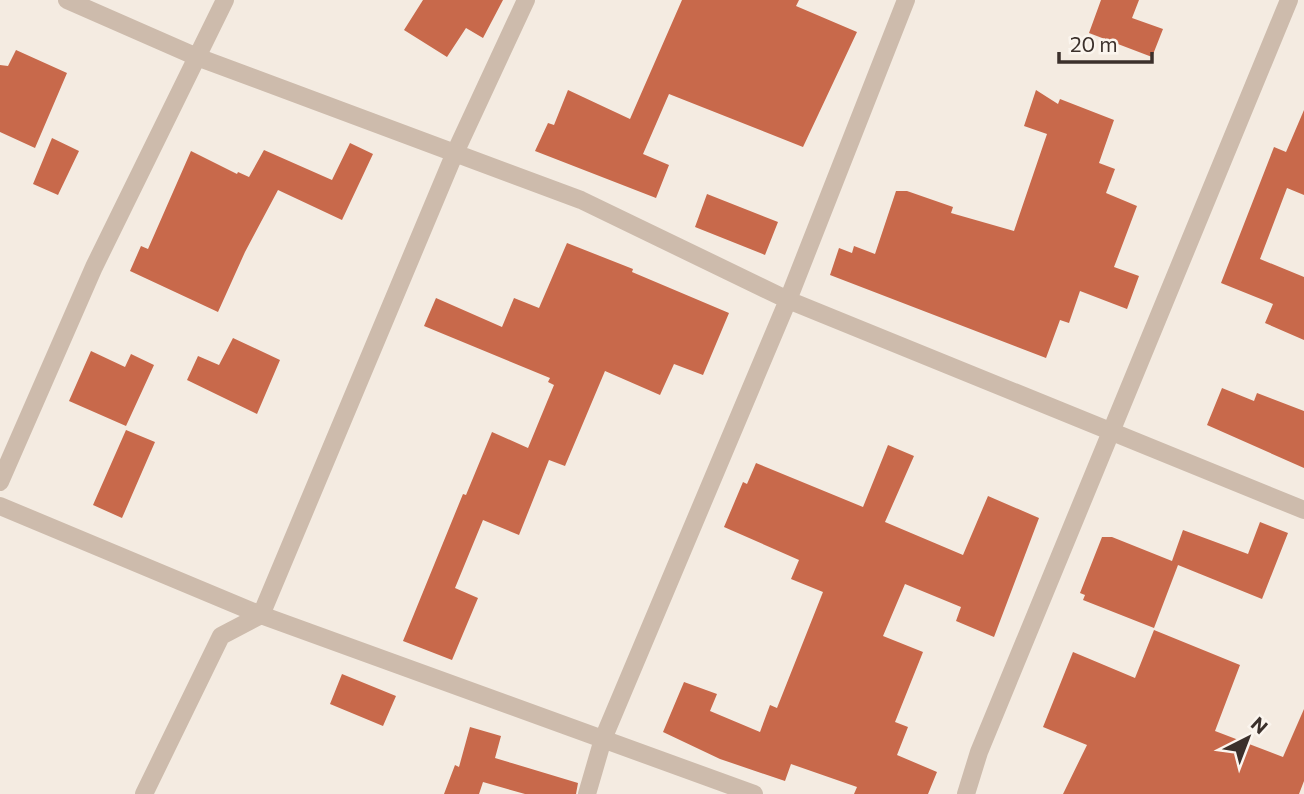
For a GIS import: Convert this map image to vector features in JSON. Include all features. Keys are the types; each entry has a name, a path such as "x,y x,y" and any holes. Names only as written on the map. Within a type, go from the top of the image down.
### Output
{"street":[{"path":"67,0 197,57 454,155 581,200 788,300 1304,510"},
{"path":"0,482 94,267 225,0"},
{"path":"144,794 221,636 261,615 454,155 526,0"},
{"path":"587,794 603,739 788,300 906,0"},
{"path":"966,794 979,752 1289,0"},
{"path":"0,506 261,615 754,794"}],"building":[{"path":"423,0 503,0 483,38 466,28 447,57 404,30"},
{"path":"682,0 799,0 796,6 857,32 803,147 669,94 643,154 669,165 656,198 535,151 548,123 554,125 568,90 630,119"},
{"path":"1101,0 1139,0 1132,18 1163,29 1152,57 1089,33"},
{"path":"16,50 67,73 35,148 0,132 0,65 8,66"},
{"path":"1036,90 1058,104 1060,99 1114,120 1099,163 1115,169 1106,193 1137,206 1114,267 1139,276 1127,309 1080,291 1069,323 1060,320 1046,358 830,275 839,248 852,253 854,246 875,254 896,191 907,191 953,207 951,213 1014,231 1047,134 1024,126"},
{"path":"1304,110 1304,195 1287,188 1260,259 1304,277 1304,340 1265,323 1273,304 1221,283 1274,147 1286,152"},
{"path":"52,138 79,151 58,195 33,184"},
{"path":"350,143 373,154 342,220 278,190 245,252 218,312 130,271 141,246 148,249 191,151 237,174 238,172 249,177 264,150 332,180"},
{"path":"707,194 778,222 765,255 695,227"},
{"path":"567,243 633,269 632,272 729,313 703,375 674,364 660,395 605,371 565,466 549,460 519,535 483,520 455,588 478,598 452,660 403,641 463,494 466,495 492,432 528,448 554,385 548,382 550,378 424,326 436,298 502,327 514,298 539,308"},
{"path":"233,338 280,360 257,414 187,380 198,356 219,365"},
{"path":"91,351 125,367 131,354 154,365 126,426 69,401"},
{"path":"1222,388 1254,401 1257,393 1304,411 1304,468 1207,425"},
{"path":"126,430 155,442 122,518 93,505"},
{"path":"888,445 914,456 885,522 963,555 988,496 1039,518 994,637 956,621 961,607 905,584 883,636 923,652 895,722 908,727 897,755 937,772 928,794 854,794 857,787 791,764 785,781 720,759 663,732 684,682 717,694 710,711 760,732 770,705 777,708 823,592 791,579 799,560 724,527 743,482 747,484 756,463 863,507"},
{"path":"1260,522 1288,533 1262,599 1178,565 1154,628 1083,600 1085,595 1080,593 1102,537 1112,537 1172,561 1183,530 1248,554"},
{"path":"1154,630 1240,665 1215,731 1283,757 1304,709 1304,781 1299,794 1063,794 1087,745 1043,727 1073,652 1135,678"},
{"path":"342,674 396,696 383,726 330,704"},
{"path":"470,727 501,736 495,758 578,783 576,794 525,794 483,782 479,794 444,794 455,765 459,767"}]}
